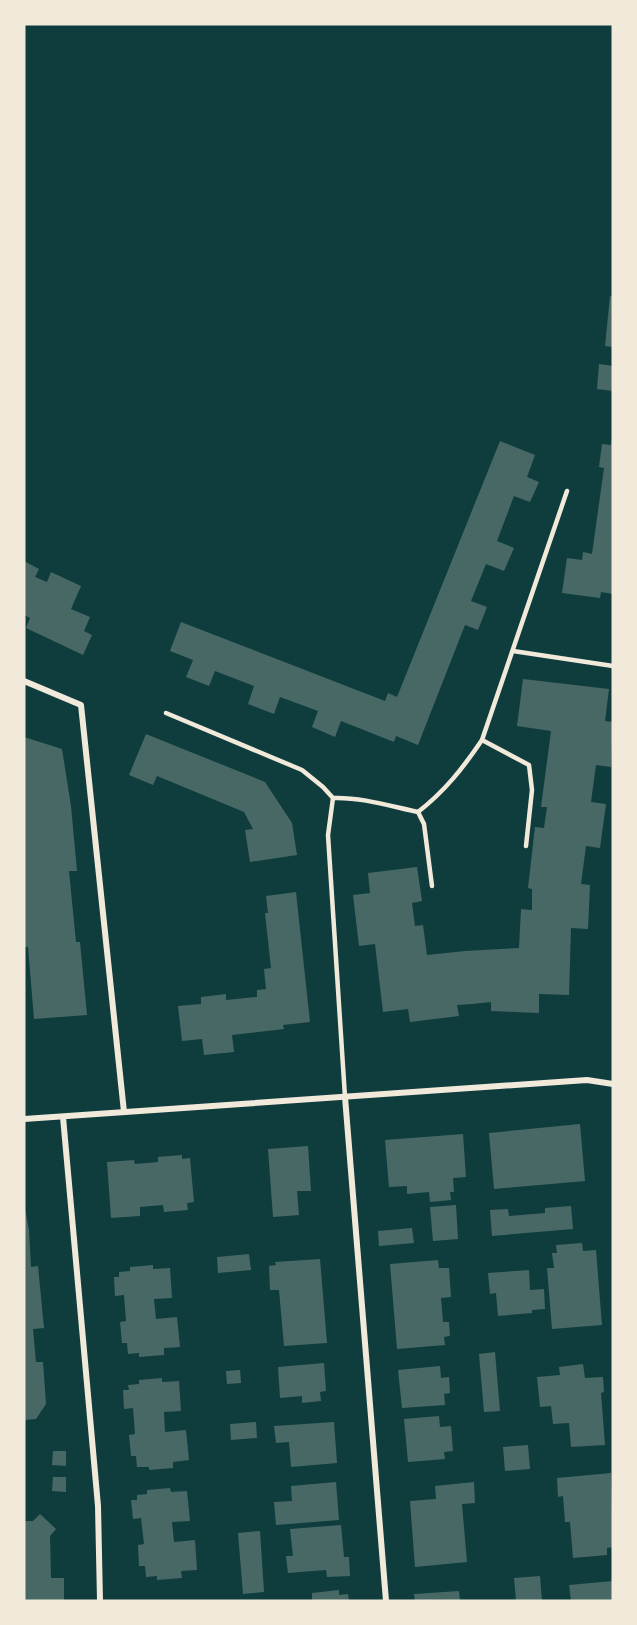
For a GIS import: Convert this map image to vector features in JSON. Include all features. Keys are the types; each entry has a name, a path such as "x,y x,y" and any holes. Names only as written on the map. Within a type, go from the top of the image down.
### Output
{"street":[{"path":"24,681 81,705 124,1112"},
{"path":"24,1119 587,1080 613,1084"},
{"path":"345,1097 386,1601"},
{"path":"63,1117 98,1506 100,1601"}],"lane":[{"path":"166,713 302,770 333,798 368,801 418,812 459,774 482,740 567,491"},
{"path":"513,651 613,666"},
{"path":"482,740 529,765 532,790 525,846"},
{"path":"333,798 328,835 345,1097"},
{"path":"418,812 424,824 432,886"}],"building":[{"path":"610,296 613,297 613,347 605,346"},
{"path":"599,364 613,366 613,391 597,389"},
{"path":"612,439 613,594 601,592 600,598 562,593 567,558 582,560 583,552 592,554 604,468 599,467 602,444 611,445"},
{"path":"500,441 535,455 527,477 539,482 530,502 514,496 497,541 514,548 504,571 486,564 471,601 487,607 478,630 465,625 418,745 396,736 394,742 341,721 335,737 312,727 318,711 280,697 274,714 248,704 254,686 215,671 209,686 186,677 193,660 170,651 181,622 385,701 388,693 397,697"},
{"path":"24,561 39,569 35,577 47,582 51,572 81,586 71,609 90,617 84,631 92,635 83,655 26,628 30,618 24,615"},
{"path":"523,679 609,689 605,721 613,722 611,767 596,765 591,802 606,804 600,848 586,846 581,884 590,885 588,929 571,928 569,995 539,994 539,1013 491,1011 491,1002 457,1005 459,1016 410,1022 408,1009 383,1012 375,944 359,946 353,895 370,893 368,873 417,867 422,901 412,903 415,926 423,925 427,955 519,948 521,909 532,910 532,889 528,888 535,827 544,828 547,807 541,807 551,731 517,726"},
{"path":"146,734 265,782 292,823 297,855 250,862 245,830 253,829 244,812 157,776 153,785 129,775"},
{"path":"24,737 62,749 71,806 77,871 69,871 76,942 80,942 87,1015 34,1019 28,947 24,947"},
{"path":"296,892 310,1022 283,1025 284,1029 232,1035 234,1052 204,1055 202,1039 182,1041 178,1006 201,1004 201,997 226,994 226,1000 257,997 257,990 266,989 264,969 271,968 265,913 268,913 266,896"},
{"path":"580,1124 585,1181 494,1189 489,1133"},
{"path":"463,1134 466,1177 453,1178 454,1192 450,1192 451,1200 430,1202 429,1192 407,1194 407,1186 389,1187 385,1140"},
{"path":"308,1146 311,1191 297,1191 299,1215 273,1217 268,1149"},
{"path":"182,1155 182,1159 190,1158 194,1202 187,1203 188,1210 164,1212 163,1205 140,1207 140,1216 111,1218 107,1162 134,1160 135,1164 158,1162 158,1157"},
{"path":"24,1203 29,1230 31,1267 38,1266 44,1328 33,1329 36,1362 43,1362 46,1404 36,1419 24,1420"},
{"path":"456,1205 458,1239 433,1241 430,1207"},
{"path":"571,1206 573,1229 492,1236 490,1210 508,1209 509,1216 545,1213 545,1208"},
{"path":"412,1228 414,1243 379,1246 378,1231"},
{"path":"582,1243 583,1251 596,1250 602,1325 552,1329 547,1268 554,1268 552,1253 557,1253 556,1245"},
{"path":"249,1254 251,1270 218,1273 217,1257"},
{"path":"320,1259 327,1343 284,1346 279,1290 270,1290 269,1266 276,1265 275,1262"},
{"path":"438,1260 439,1268 449,1268 451,1297 441,1298 443,1322 449,1322 450,1336 444,1337 445,1345 397,1349 390,1264"},
{"path":"153,1265 153,1269 170,1268 172,1298 154,1299 156,1319 177,1317 180,1347 164,1348 164,1355 139,1357 139,1353 128,1354 127,1343 122,1343 120,1322 126,1321 124,1295 115,1296 114,1277 119,1277 119,1272 130,1271 130,1267"},
{"path":"529,1270 530,1290 544,1289 545,1309 532,1310 532,1313 498,1316 496,1293 490,1294 488,1273"},
{"path":"495,1352 500,1411 484,1412 479,1354"},
{"path":"324,1363 326,1391 320,1392 321,1401 302,1403 302,1396 280,1398 278,1367"},
{"path":"583,1364 585,1378 603,1377 604,1392 601,1393 605,1445 571,1447 569,1423 553,1424 551,1406 540,1407 537,1377 560,1375 559,1367"},
{"path":"440,1366 441,1378 449,1377 450,1393 444,1394 445,1405 402,1408 398,1370"},
{"path":"240,1370 241,1383 227,1384 226,1371"},
{"path":"162,1378 162,1382 179,1381 181,1411 164,1412 165,1432 186,1430 189,1460 173,1462 173,1468 149,1470 149,1467 137,1467 136,1456 131,1456 129,1435 135,1434 133,1408 124,1409 123,1390 129,1390 128,1385 139,1384 139,1380"},
{"path":"439,1416 440,1427 451,1426 453,1451 444,1452 445,1459 408,1462 404,1419"},
{"path":"256,1422 257,1438 231,1440 230,1424"},
{"path":"334,1422 337,1463 291,1467 289,1442 276,1443 274,1426"},
{"path":"528,1445 530,1469 505,1471 503,1447"},
{"path":"53,1451 66,1451 66,1466 52,1465"},
{"path":"611,1473 613,1547 607,1548 607,1555 573,1558 570,1522 565,1522 563,1496 558,1497 557,1478"},
{"path":"53,1477 66,1477 66,1492 52,1491"},
{"path":"336,1482 339,1520 276,1525 274,1502 292,1501 291,1486"},
{"path":"474,1482 475,1503 462,1504 467,1562 415,1567 410,1501 436,1499 435,1486"},
{"path":"170,1488 171,1492 187,1491 190,1521 172,1522 174,1542 195,1540 197,1570 181,1571 182,1578 157,1580 157,1576 146,1577 145,1566 139,1566 138,1545 144,1544 141,1518 133,1519 131,1500 137,1500 137,1495 147,1494 147,1490"},
{"path":"40,1514 56,1529 50,1536 51,1578 64,1578 64,1601 24,1601 24,1521 33,1521"},
{"path":"341,1525 344,1557 349,1557 350,1576 327,1577 326,1570 288,1573 286,1556 293,1556 290,1529"},
{"path":"260,1531 264,1592 243,1594 238,1533"},
{"path":"540,1576 542,1601 516,1601 514,1578"},
{"path":"613,1581 613,1601 571,1601 569,1585"},
{"path":"339,1590 339,1595 348,1594 349,1601 312,1601 312,1593"},
{"path":"459,1591 460,1601 415,1601 414,1594"}]}
